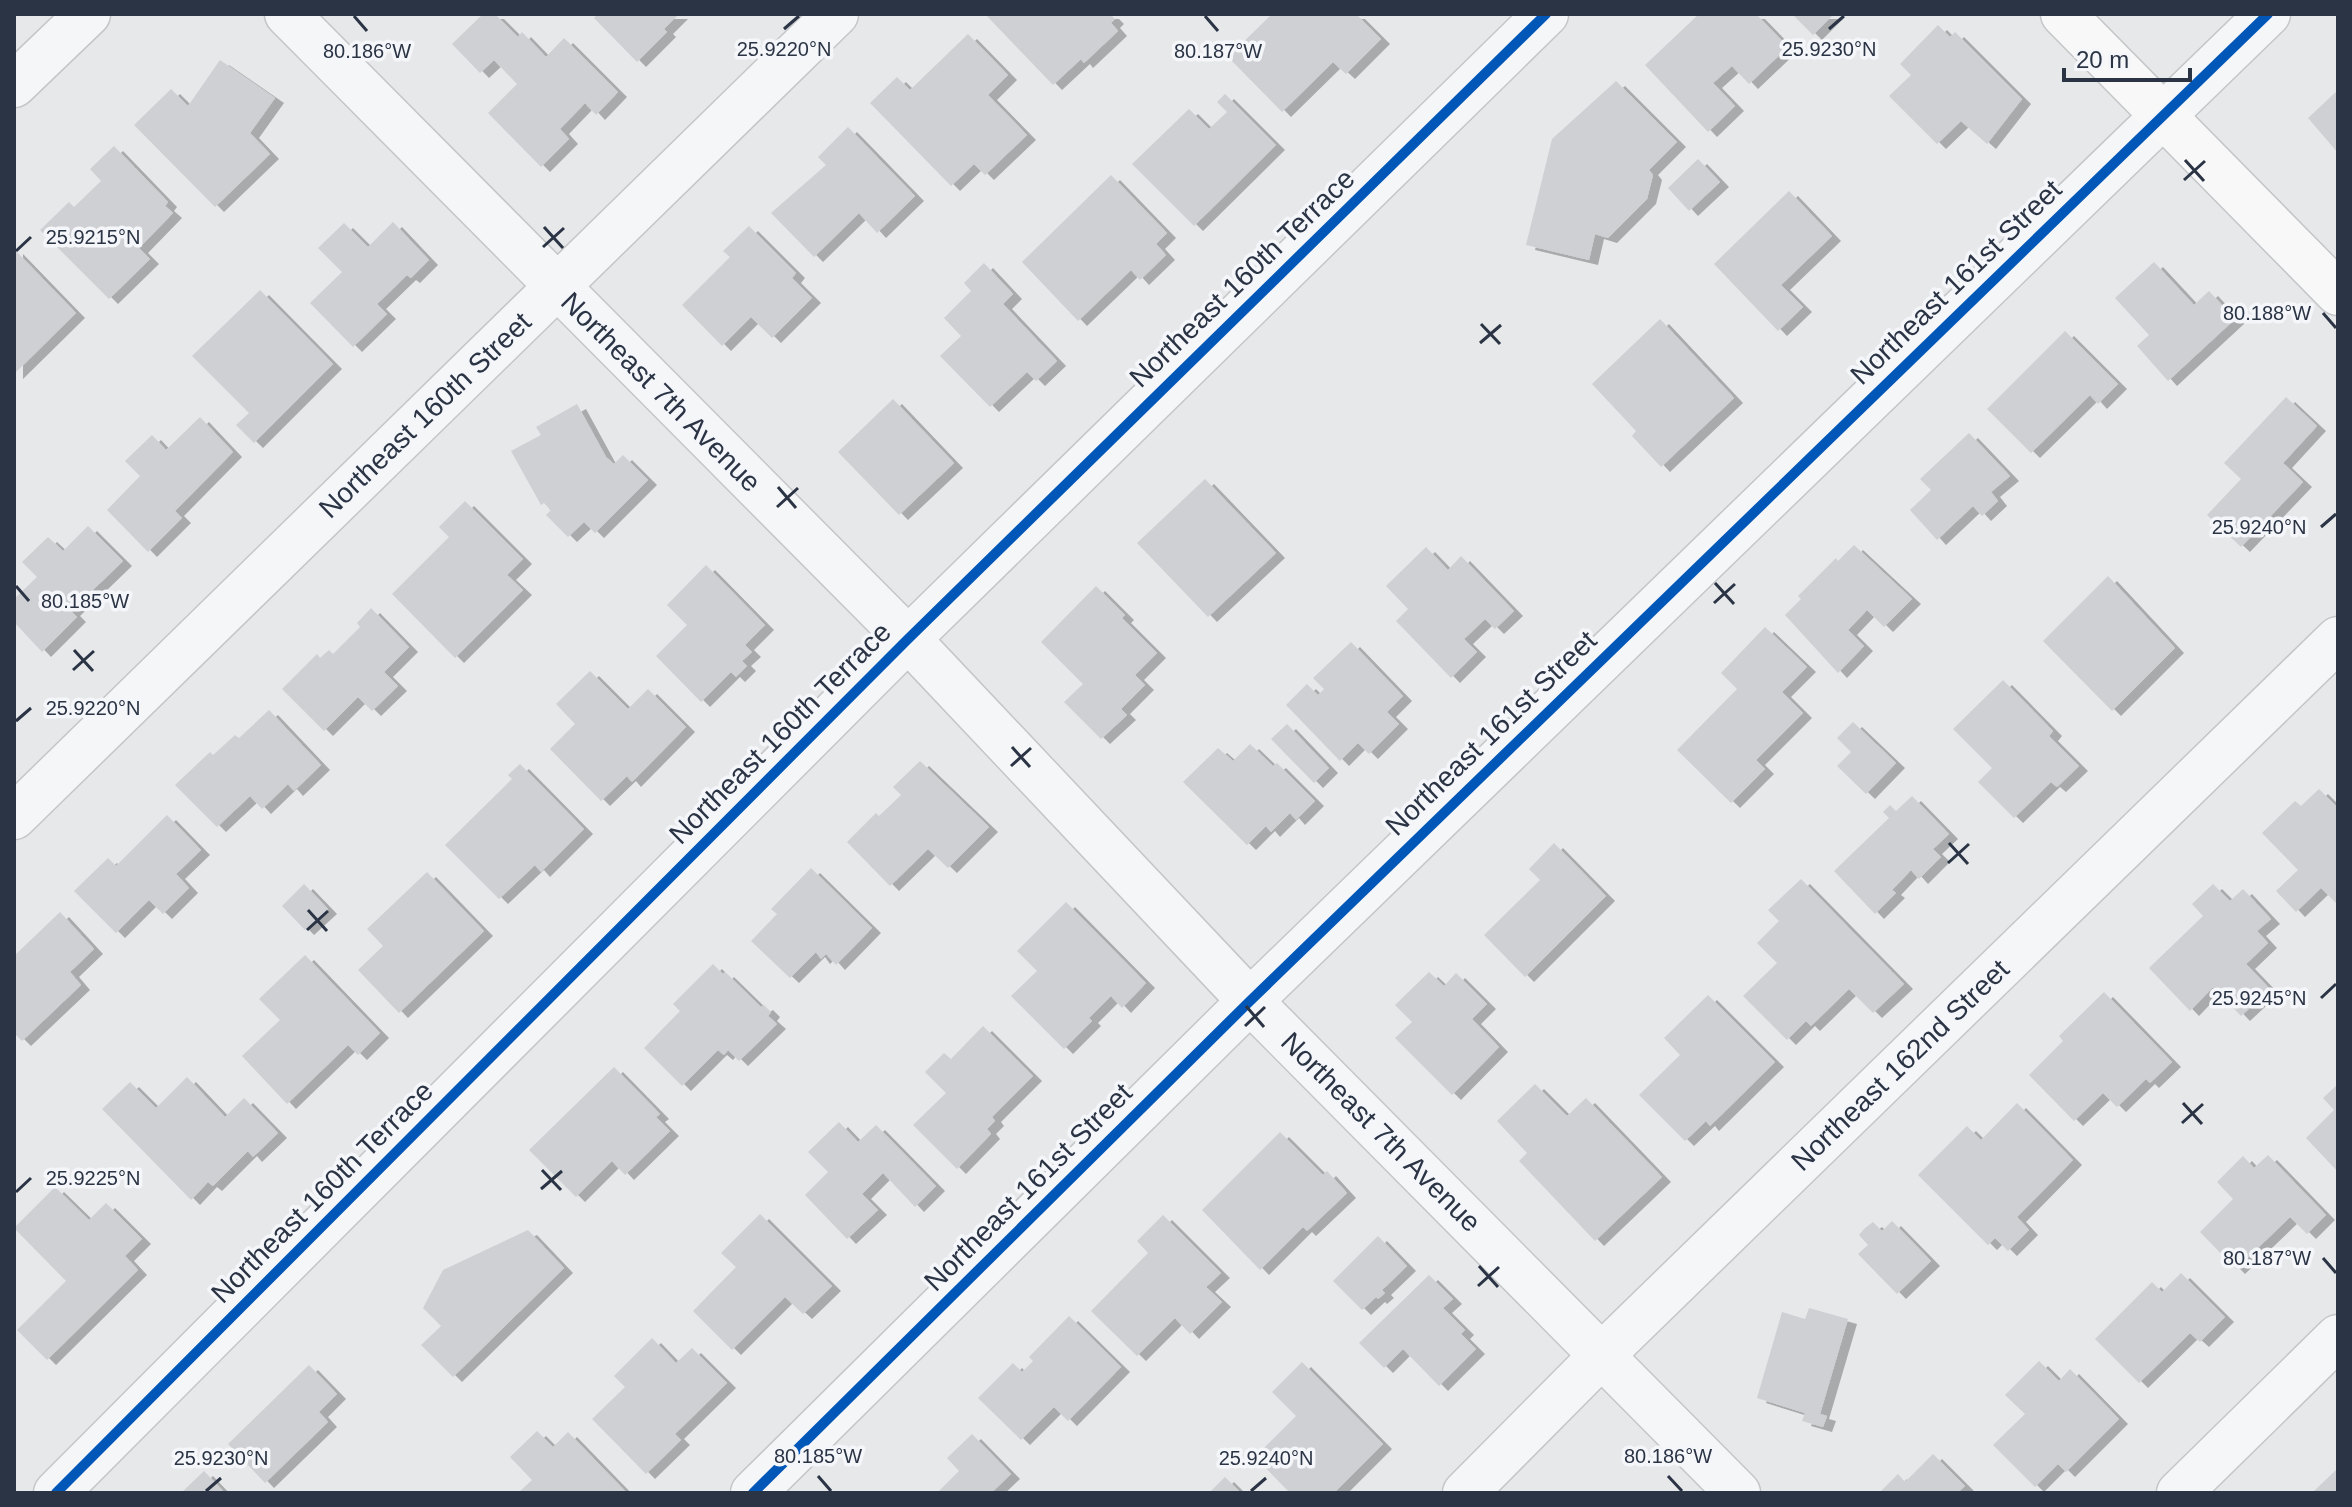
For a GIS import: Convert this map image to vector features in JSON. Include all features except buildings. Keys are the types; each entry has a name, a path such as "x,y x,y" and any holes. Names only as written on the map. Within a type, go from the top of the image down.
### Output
{"main road":[{"path":"2063,14 2338,293"}],"street":[{"path":"14,85 88,14"},
{"name":"Northeast 7th Avenue","path":"287,14 908,639 1250,1001 1738,1493"},
{"name":"Northeast 160th Street","path":"14,817 836,14"},
{"name":"Northeast 160th Terrace","path":"56,1493 908,639 1546,14"},
{"name":"Northeast 161st Street","path":"753,1493 1250,1001 2268,14"},
{"name":"Northeast 162nd Street","path":"1465,1493 1603,1354 2338,639"},
{"path":"2179,1493 2338,1337"}],"cycle path":[{"path":"56,1493 908,639 1546,14"},
{"path":"753,1493 1250,1001 2268,14"}]}
